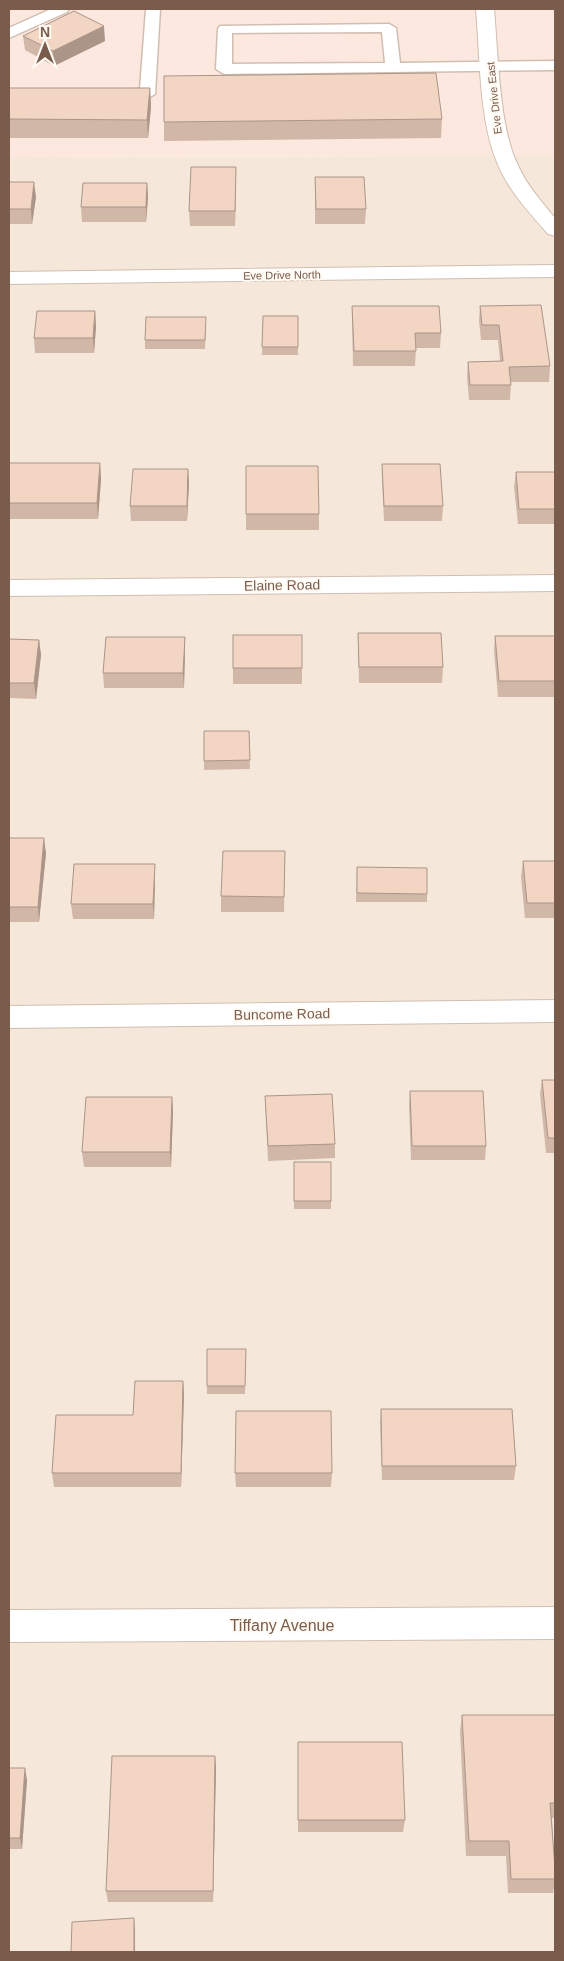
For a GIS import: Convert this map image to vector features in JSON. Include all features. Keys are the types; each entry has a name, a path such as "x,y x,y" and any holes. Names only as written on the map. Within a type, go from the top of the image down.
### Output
{"street":[{"name":"Eve Drive East","path":"485,9 497,133 506,161 524,194 555,230"},
{"name":"Eve Drive North","path":"9,278 555,271"},
{"name":"Elaine Road","path":"9,588 555,583"},
{"name":"Buncome Road","path":"9,1017 555,1011"},
{"name":"Tiffany Avenue","path":"9,1626 555,1623"}],"lane":[{"path":"9,34 62,9"},
{"path":"107,95 147,94 153,9"},
{"path":"393,67 389,28 225,29 224,70 555,66"}],"shaded area":[{"path":"9,9 555,9 555,156 9,157"},
{"path":"555,156 555,1952 9,1952 9,157"}],"building":[{"path":"74,11 104,26 53,51 23,36"},
{"path":"436,73 442,119 164,122 164,76"},
{"path":"9,88 150,88 147,120 9,119"},
{"path":"191,167 236,167 235,211 189,211"},
{"path":"315,177 364,177 366,209 316,209"},
{"path":"9,182 34,182 31,209 9,209"},
{"path":"83,183 147,183 146,207 81,207"},
{"path":"541,305 550,366 509,367 511,385 470,385 468,362 503,361 499,325 482,325 480,306"},
{"path":"352,306 439,306 441,333 415,333 416,351 354,351"},
{"path":"37,311 95,311 93,338 34,338"},
{"path":"263,316 298,316 298,347 262,347"},
{"path":"146,317 206,317 205,340 145,340"},
{"path":"9,463 100,463 97,503 9,503"},
{"path":"382,464 440,464 443,506 384,506"},
{"path":"246,466 318,466 319,514 246,514"},
{"path":"133,469 188,469 187,506 130,506"},
{"path":"516,472 555,472 555,509 519,509"},
{"path":"358,633 441,633 443,667 359,667"},
{"path":"233,635 302,635 302,668 233,668"},
{"path":"495,636 555,636 555,681 499,681"},
{"path":"106,637 185,637 183,673 103,673"},
{"path":"9,639 39,640 34,683 9,683"},
{"path":"204,731 249,731 250,760 204,761"},
{"path":"9,838 44,838 38,907 9,907"},
{"path":"223,851 285,851 284,897 221,896"},
{"path":"523,861 555,861 555,903 527,903"},
{"path":"74,864 155,864 153,904 71,904"},
{"path":"357,867 427,868 427,894 357,893"},
{"path":"542,1080 555,1080 555,1138 548,1138"},
{"path":"410,1091 483,1091 486,1146 412,1146"},
{"path":"332,1094 335,1144 268,1146 265,1096"},
{"path":"86,1097 172,1097 170,1152 82,1152"},
{"path":"294,1162 331,1162 331,1201 294,1201"},
{"path":"207,1349 246,1349 245,1386 207,1386"},
{"path":"135,1381 183,1381 181,1473 52,1473 56,1415 133,1415"},
{"path":"381,1409 512,1409 516,1466 382,1466"},
{"path":"236,1411 331,1411 332,1473 235,1473"},
{"path":"462,1715 555,1715 555,1803 550,1803 555,1879 511,1879 509,1841 469,1841"},
{"path":"298,1742 402,1742 405,1820 298,1820"},
{"path":"112,1756 215,1756 213,1891 106,1891"},
{"path":"9,1768 25,1768 20,1838 9,1838"},
{"path":"134,1918 134,1952 71,1952 72,1922"}]}
